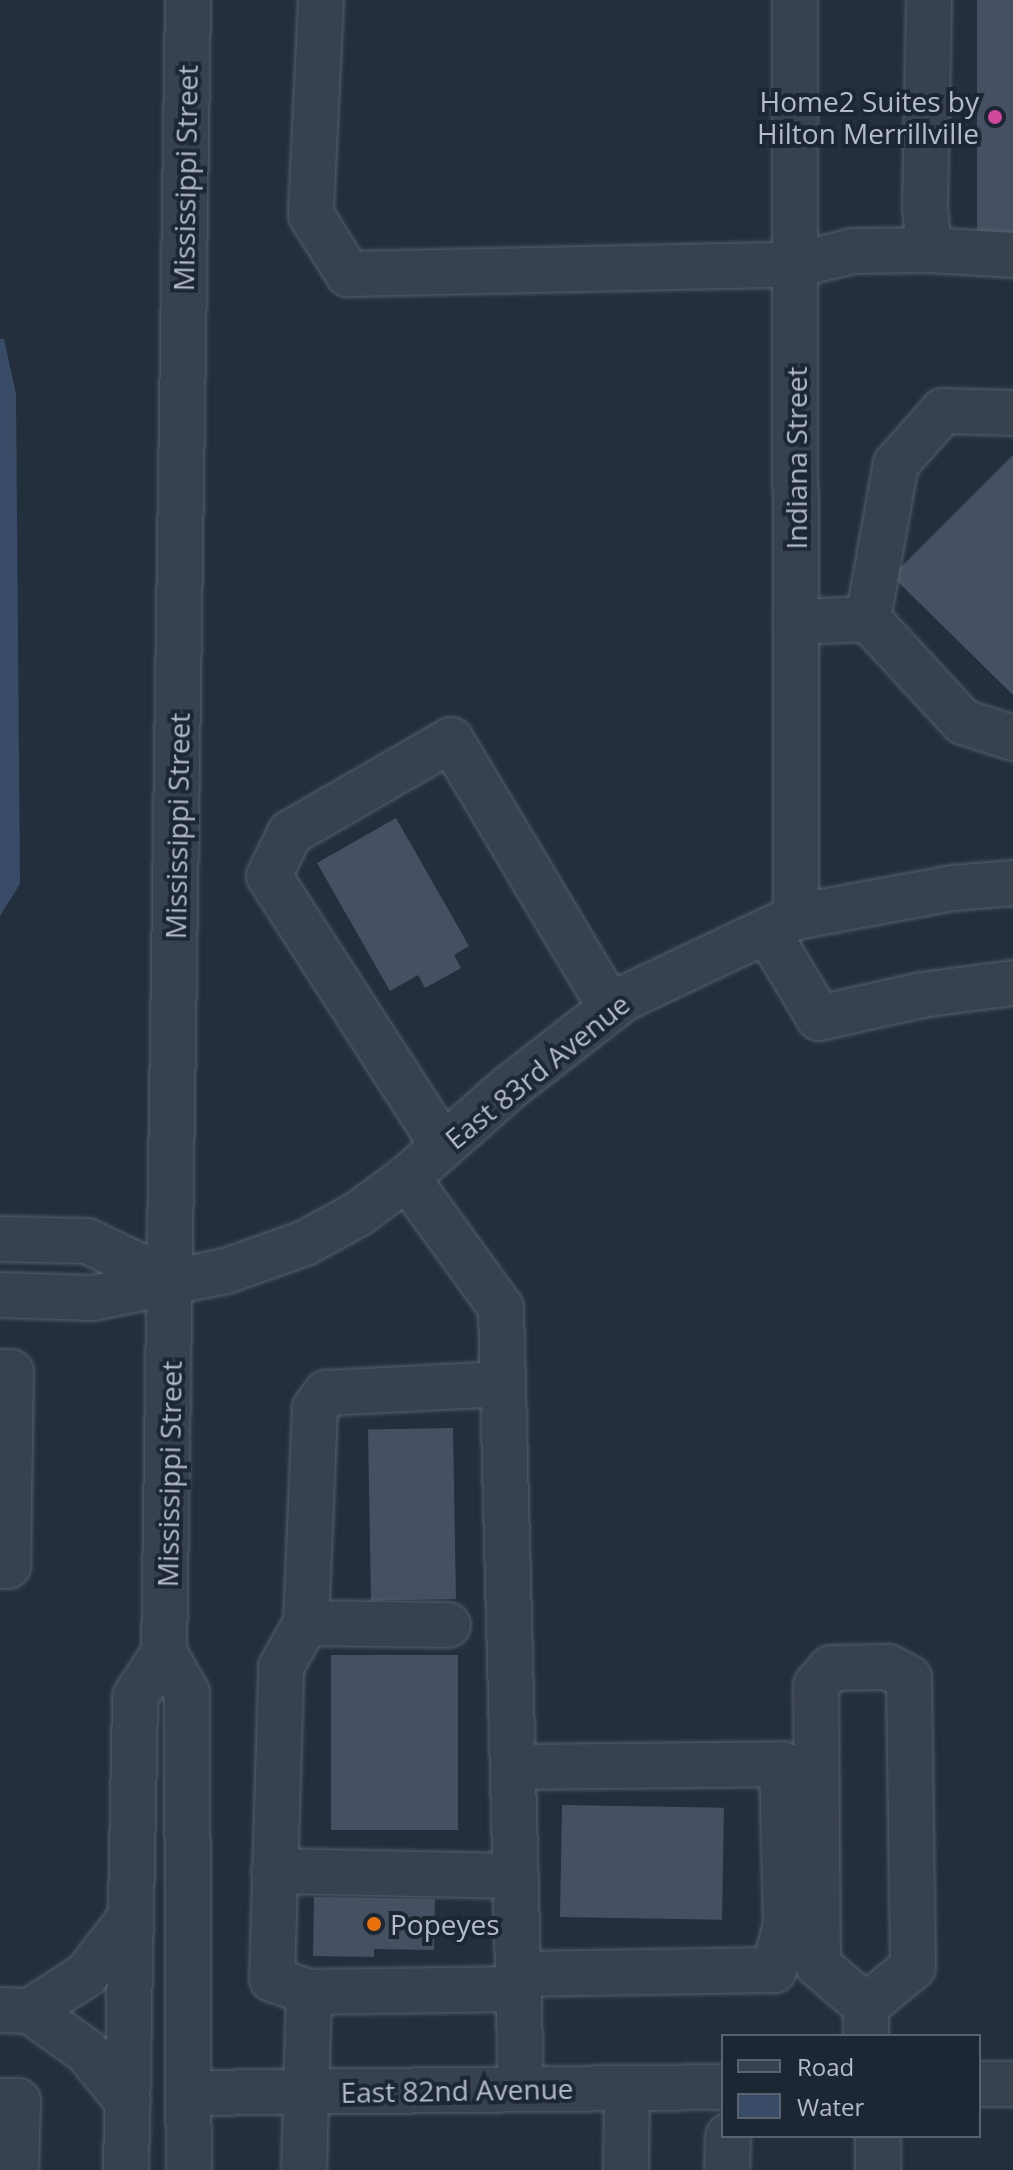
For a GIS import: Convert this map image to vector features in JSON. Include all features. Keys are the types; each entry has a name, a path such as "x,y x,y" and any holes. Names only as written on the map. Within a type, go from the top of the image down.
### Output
{"street":[{"name":"Mississippi Street","path":"164,1652 173,1282 188,0"},
{"path":"321,0 311,215 348,274 796,265 853,251 929,250 1013,255"},
{"name":"Indiana Street","path":"782,924 796,622 795,0"},
{"path":"929,0 925,207 929,250"},
{"path":"868,619 896,464 943,411 1013,413"},
{"path":"796,622 868,619 963,722 1013,738"},
{"path":"443,1146 269,876 290,833 451,740 611,1008"},
{"name":"East 83rd Avenue","path":"0,1295 93,1298 250,1264 305,1243 358,1214 407,1178 611,1008 782,924 953,888 1013,883"},
{"path":"782,924 819,1018 921,995 1013,983"},
{"path":"407,1178 501,1308 521,2089"},
{"path":"0,1239 87,1241 173,1282"},
{"path":"0,1372 11,1372 8,1566 0,1566"},
{"path":"503,1384 326,1393 315,1408 306,1623 281,1667 272,1979 309,1992 774,1970 786,1924 782,1764 513,1767"},
{"path":"306,1623 448,1625"},
{"path":"126,2170 135,1697 164,1652 187,1693 189,2170"},
{"path":"888,1667 909,1678 913,1967 866,2021 818,1965 816,1685 831,1668 888,1667"},
{"path":"274,1871 516,1876"},
{"path":"15,2010 86,1975 130,1918"},
{"path":"304,2170 309,1992"},
{"path":"15,2010 86,2051 128,2102"},
{"path":"981,2084 1013,2084"},
{"name":"East 82nd Avenue","path":"190,2093 721,2087"},
{"path":"626,2170 627,2088"},
{"path":"0,2101 18,2101 16,2170"},
{"path":"727,2170 728,2138"},
{"path":"878,2138 878,2170"}],"water":[{"path":"0,339 4,339 16,394 20,884 0,916"}],"building":[{"name":"Home2 Suites by Hilton Merrillville","path":"977,0 1013,0 1013,234 977,234"},
{"path":"1013,455 1013,695 892,576"},
{"path":"396,818 469,946 454,955 461,968 425,988 418,975 390,991 317,863"},
{"path":"453,1428 456,1599 371,1600 368,1429"},
{"path":"331,1655 458,1655 458,1830 331,1830"},
{"path":"562,1805 724,1808 722,1920 560,1917"},
{"name":"Popeyes","path":"314,1897 435,1899 434,1950 374,1949 374,1957 313,1956"}],"place":[{"name":"Home2 Suites by Hilton Merrillville","path":"995,117"},
{"name":"Popeyes","path":"374,1924"}]}
